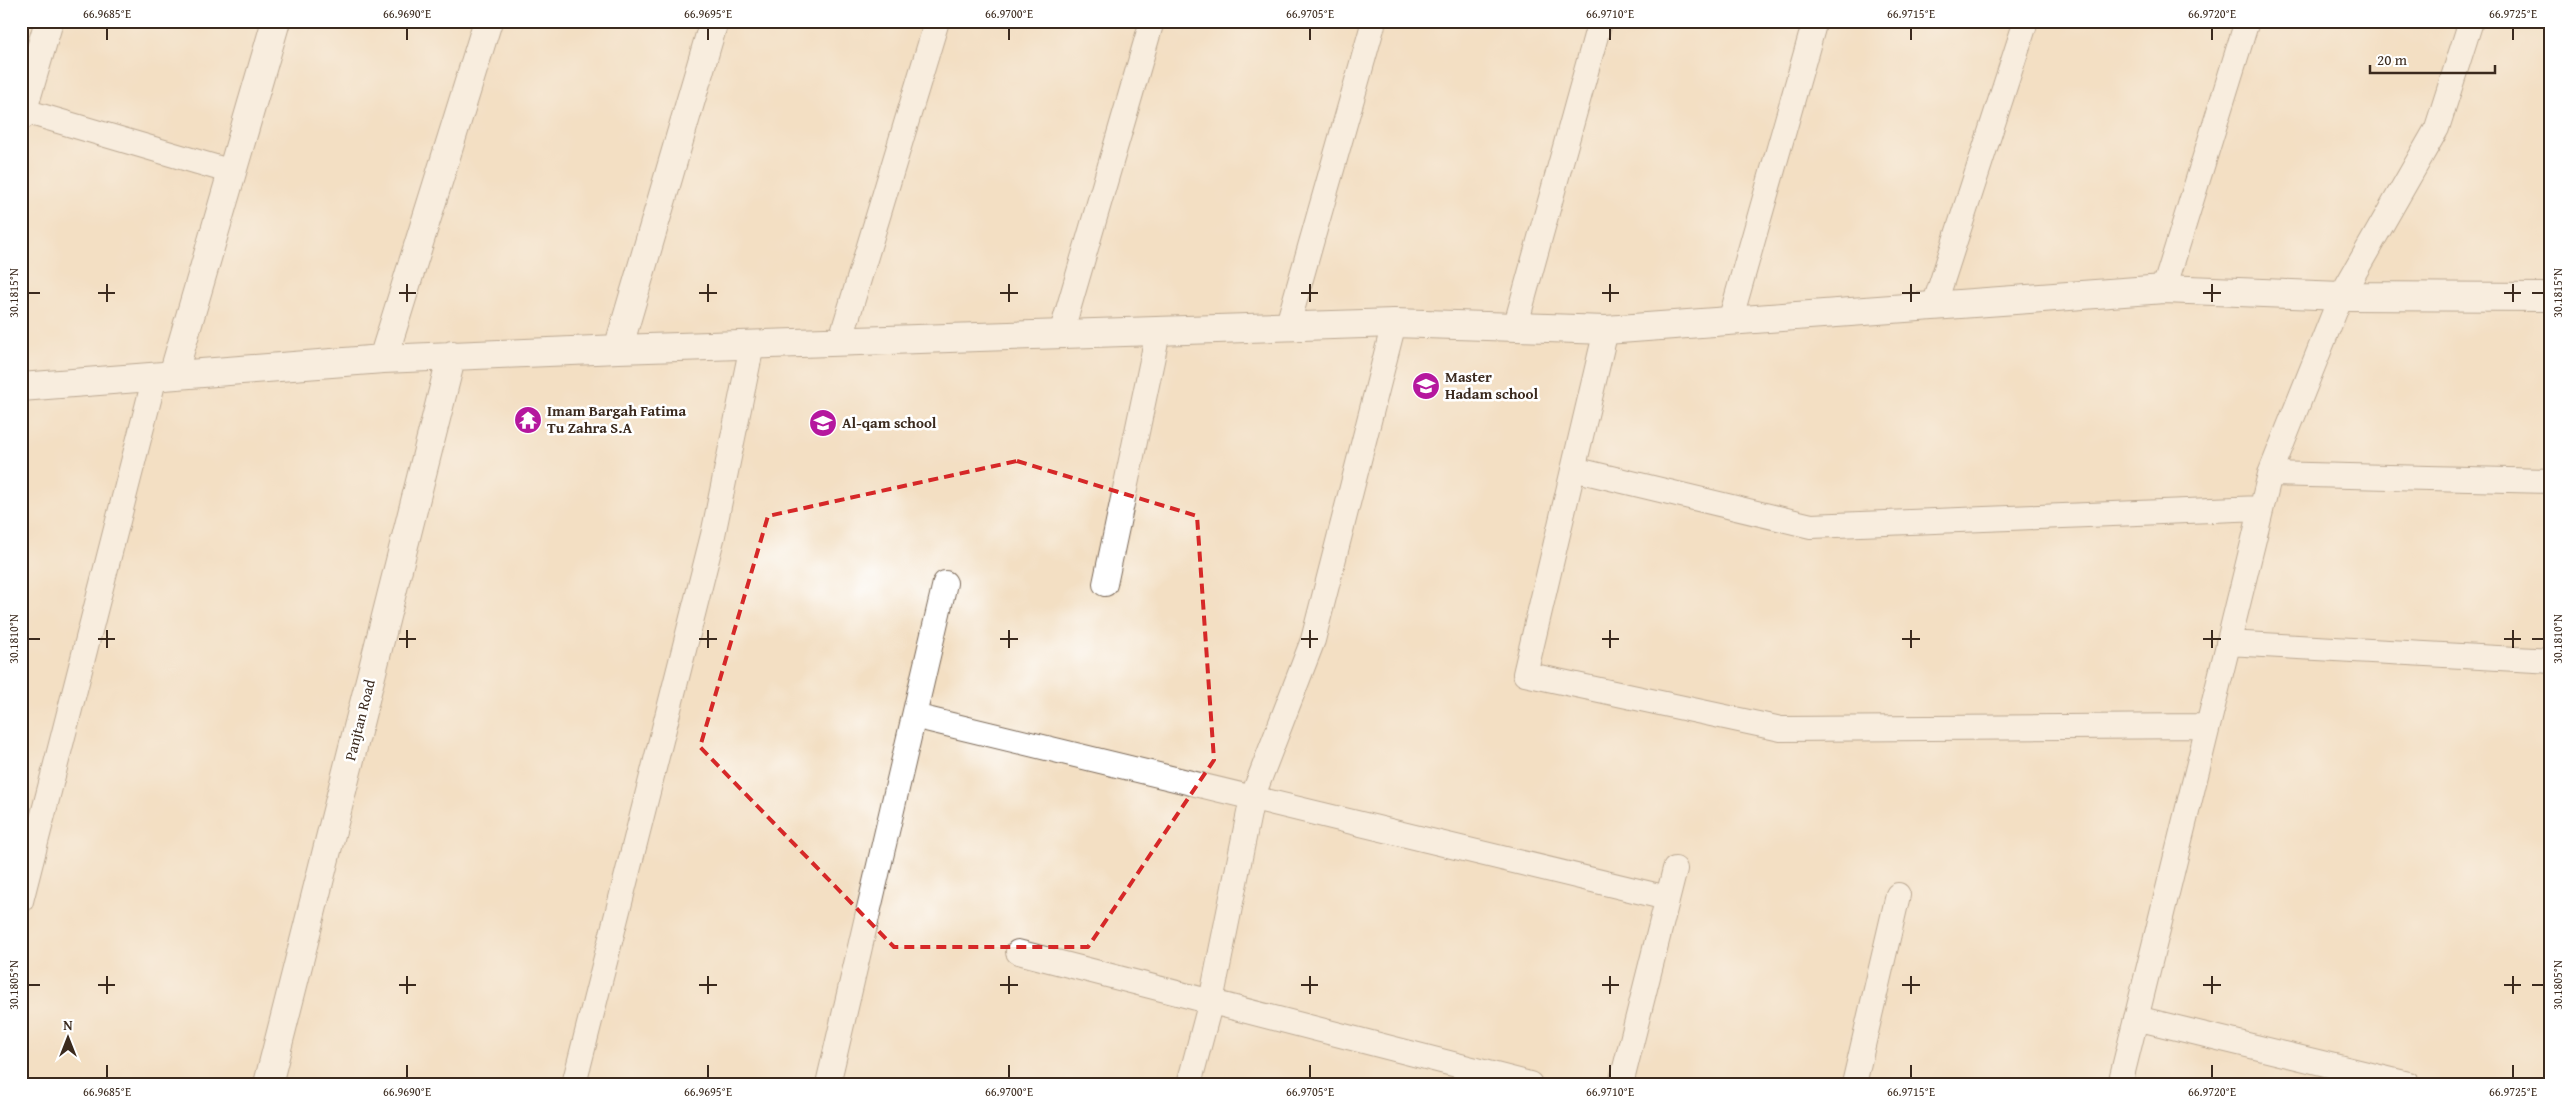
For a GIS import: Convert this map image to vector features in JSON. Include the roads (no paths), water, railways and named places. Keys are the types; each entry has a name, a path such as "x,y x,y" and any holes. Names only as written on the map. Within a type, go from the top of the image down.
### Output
{"street":[{"path":"22,112 49,21"},
{"path":"164,375 232,172 276,21"},
{"path":"383,359 488,21"},
{"path":"618,349 714,21"},
{"path":"21,387 383,359 618,349 1394,323 1606,330 2164,290 2340,296 2551,297"},
{"name":"Panjtan Road","path":"268,1084 452,355"}],"lane":[{"path":"840,342 937,21"},
{"path":"1061,334 1152,21"},
{"path":"1287,328 1374,21"},
{"path":"1515,328 1600,21"},
{"path":"1730,321 1814,21"},
{"path":"1934,306 2026,21"},
{"path":"2164,290 2247,21"},
{"path":"2120,1084 2270,474 2340,296 2437,128 2470,21"},
{"path":"22,112 232,172"},
{"path":"1189,1084 1211,1001 1252,798 1313,640 1394,323"},
{"path":"1606,330 1525,674 1780,729 2208,726"},
{"path":"1104,584 1158,332"},
{"path":"574,1084 713,535 752,345"},
{"path":"21,901 164,375"},
{"path":"1573,469 1811,526 2261,508"},
{"path":"2270,474 2551,481"},
{"path":"828,1084 945,583"},
{"path":"2228,643 2551,661"},
{"path":"914,716 1668,898"},
{"path":"1621,1084 1675,869"},
{"path":"1854,1084 1898,894"},
{"path":"1018,952 1530,1084"},
{"path":"2136,1018 2408,1084"}],"place":[{"name":"Master Hadam school","path":"1426,386"},
{"name":"Imam Bargah Fatima Tu Zahra S.A","path":"528,420"},
{"name":"Al-qam school","path":"823,423"}]}
